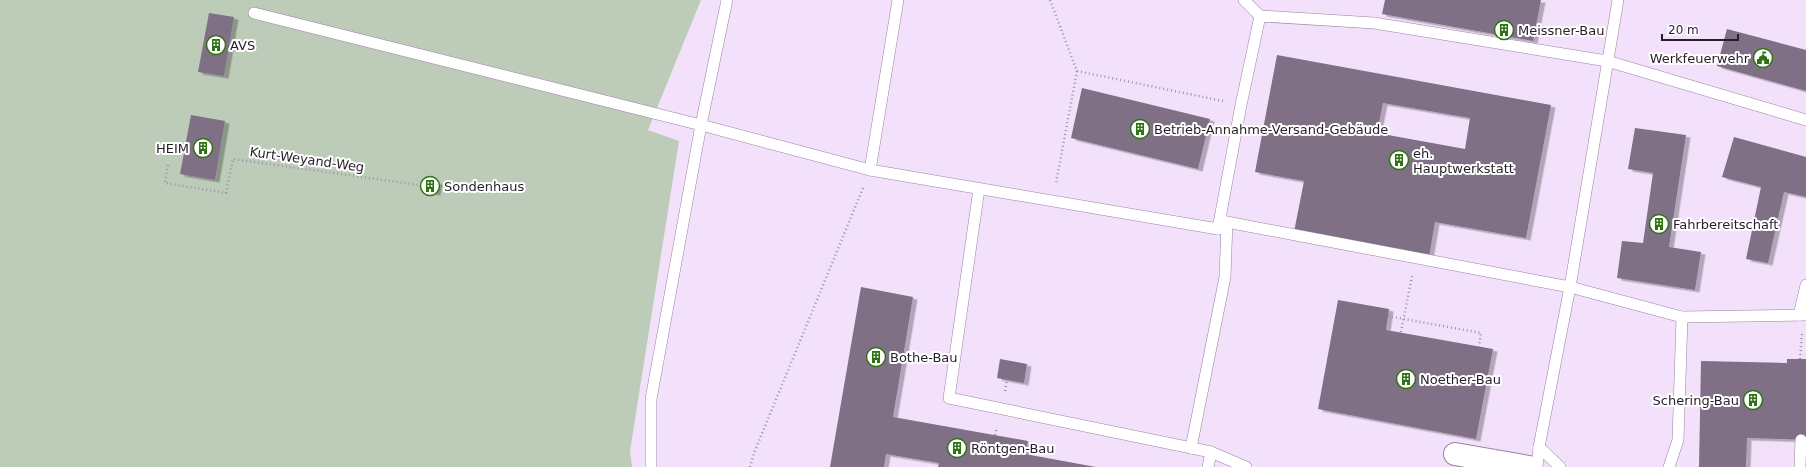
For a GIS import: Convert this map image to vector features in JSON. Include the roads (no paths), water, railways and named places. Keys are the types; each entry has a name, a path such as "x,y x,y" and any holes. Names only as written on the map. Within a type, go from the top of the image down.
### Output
{"street":[{"path":"1455,454 1529,467"}],"lane":[{"path":"651,467 651,399 701,125 727,0"},
{"path":"870,170 898,0"},
{"path":"1244,0 1260,16 1374,24 1607,61 1806,120"},
{"path":"1537,467 1539,447 1570,287 1618,0"},
{"path":"254,13 701,125 870,170 1218,229 1227,222 1570,287 1682,317 1803,315 1806,286"},
{"path":"1218,229 1241,105 1260,16"},
{"path":"979,189 949,398 1211,452 1246,467"},
{"path":"1192,448 1225,277 1227,222"},
{"path":"1669,467 1678,440 1682,317"},
{"path":"1800,467 1801,440"},
{"path":"1539,447 1560,467"},
{"path":"1208,467 1211,452"}],"place":[{"name":"Meissner-Bau","path":"1504,30"},
{"name":"AVS","path":"216,45"},
{"name":"Werkfeuerwehr","path":"1763,58"},
{"name":"Betrieb-Annahme-Versand-Gebäude","path":"1140,129"},
{"name":"HEIM","path":"203,148"},
{"name":"eh. Hauptwerkstatt","path":"1399,160"},
{"name":"Sondenhaus","path":"430,186"},
{"name":"Fahrbereitschaft","path":"1659,224"},
{"name":"Bothe-Bau","path":"876,357"},
{"name":"Noether-Bau","path":"1406,379"},
{"name":"Schering-Bau","path":"1753,400"},
{"name":"Röntgen-Bau","path":"957,448"}]}
